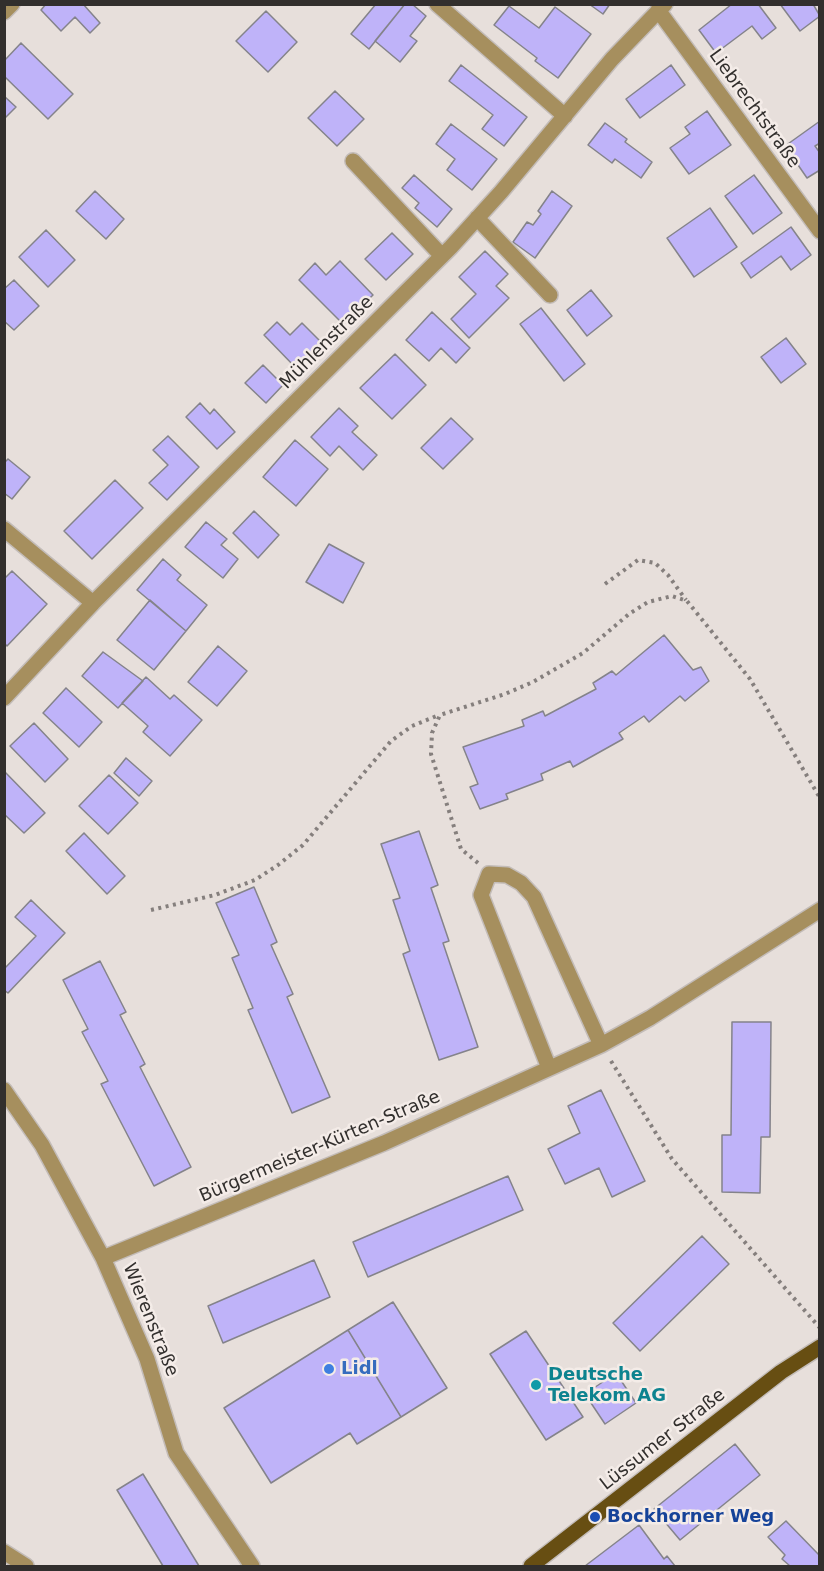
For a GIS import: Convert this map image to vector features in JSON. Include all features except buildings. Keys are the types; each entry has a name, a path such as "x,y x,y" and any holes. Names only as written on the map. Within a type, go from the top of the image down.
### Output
{"main road":[{"name":"Lüssumer Straße","path":"531,1566 781,1372 819,1347"}],"street":[{"path":"4,12 12,4"},
{"path":"437,4 565,116"},
{"name":"Mühlenstraße","path":"4,698 93,603 442,256 612,59 661,7"},
{"name":"Liebrechtstraße","path":"661,7 819,231"},
{"path":"353,162 442,256"},
{"path":"477,218 550,295"},
{"path":"4,529 93,603"},
{"path":"549,1068 482,895 489,874 507,875 521,883 534,897 601,1045"},
{"name":"Bürgermeister-Kürten-Straße","path":"104,1258 384,1143 601,1045 650,1018 819,910"},
{"name":"Wierenstraße","path":"4,1090 42,1145 104,1258 147,1359 176,1453 252,1566"},
{"path":"4,1552 26,1566"}],"path":[{"path":"605,584 638,560 655,563 668,575 750,679 819,798"},
{"path":"151,910 215,895 255,880 278,864 311,837 391,741 412,726 533,682 583,653 629,614 648,602 672,596 687,601"},
{"path":"440,715 432,733 431,754 461,849 489,874"},
{"path":"601,1045 672,1159 819,1328"}],"place":[{"name":"Lidl","path":"329,1369"},
{"name":"Deutsche Telekom AG","path":"536,1385"},
{"name":"Bockhorner Weg","path":"595,1517"}]}
